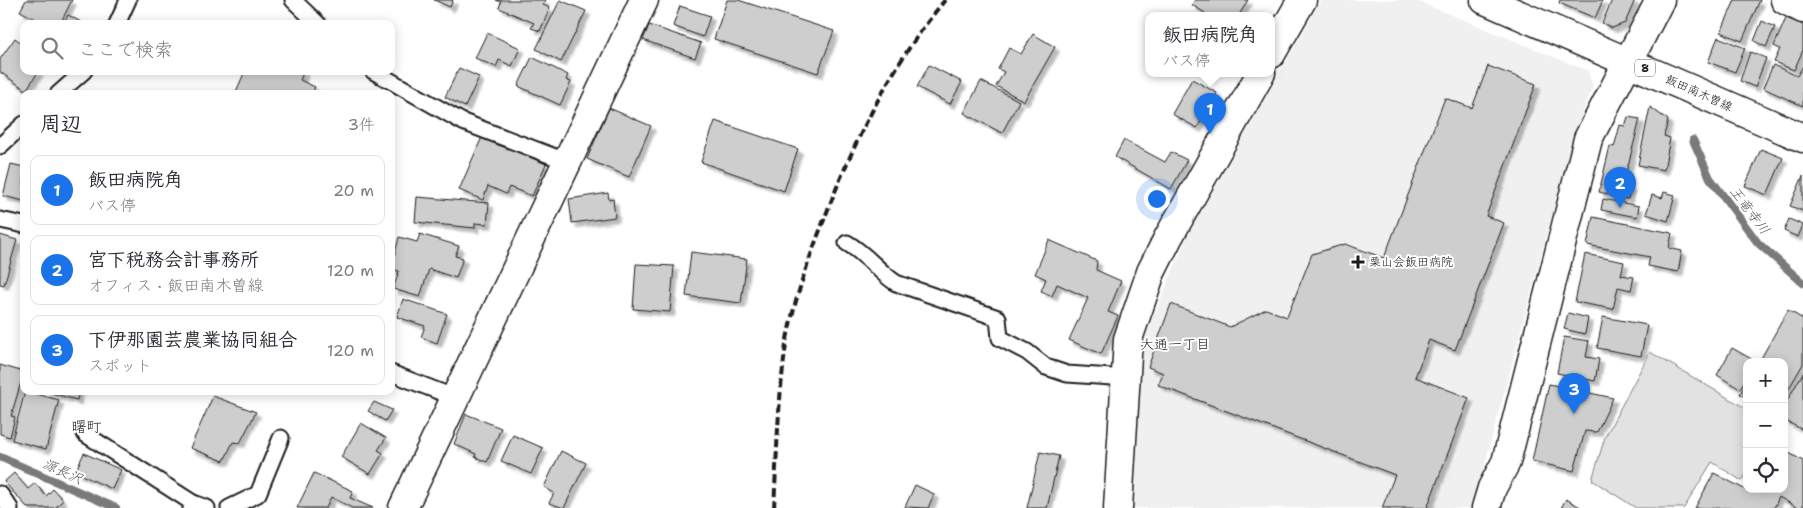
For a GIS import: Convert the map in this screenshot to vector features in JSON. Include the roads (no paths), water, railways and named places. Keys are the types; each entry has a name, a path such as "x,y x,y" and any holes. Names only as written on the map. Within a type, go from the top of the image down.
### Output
{"street":[{"path":"403,508 644,0"},
{"path":"1275,47 1302,0"},
{"name":"飯田南木曽線","path":"1485,0 1803,138"},
{"path":"1486,508 1492,488 1506,462 1588,139 1660,0"},
{"path":"1785,0 1803,9"},
{"path":"1118,508 1128,339 1151,272 1259,77"}],"lane":[{"path":"119,20 128,0"},
{"path":"293,0 314,20"},
{"path":"63,90 79,75"},
{"path":"380,75 462,122 568,162"},
{"path":"0,146 20,128"},
{"path":"0,220 20,224"},
{"path":"847,243 861,252 884,275 896,283 998,318 1000,338 1027,352 1046,367 1067,374 1127,378"},
{"path":"395,375 456,398"},
{"path":"85,434 197,506"},
{"path":"229,508 258,494 281,438"},
{"path":"0,494 10,508"}],"waterway":[{"name":"王竜寺川","path":"1693,140 1710,178 1758,243 1803,283"},
{"name":"源長沢","path":"0,457 116,508"}],"railway":[{"path":"774,508 783,365 792,314 806,269 846,165 874,107 907,52 945,0"}],"place":[{"name":"飯田病院角","path":"1210,134"},
{"name":"宮下税務会計事務所","path":"1620,208"},
{"name":"栗山会飯田病院","path":"1358,262"},
{"name":"下伊那園芸農業協同組合","path":"1574,414"}],"district":[{"name":"大通一丁目","path":"1175,344"},
{"name":"曙町","path":"86,427"}]}
